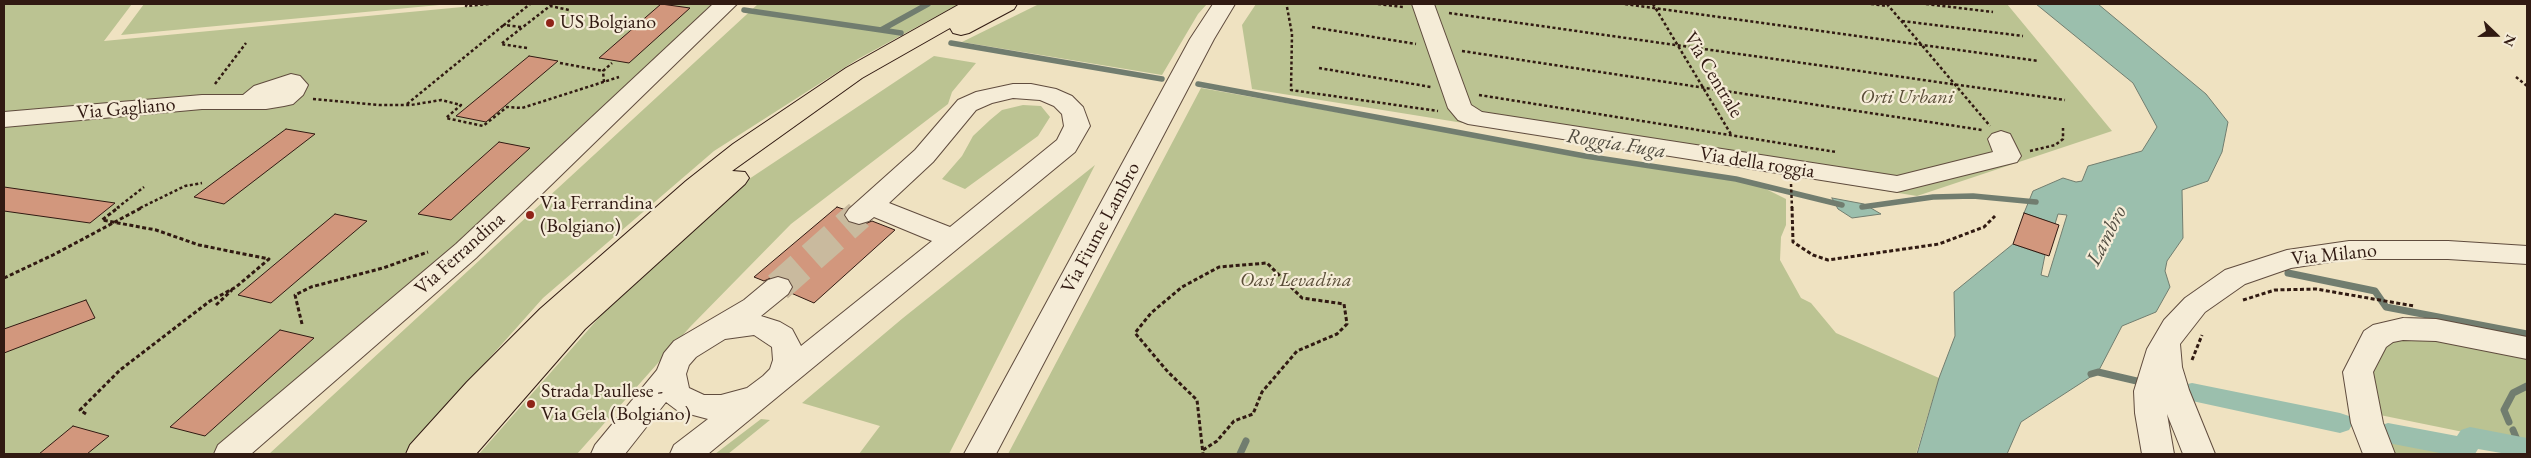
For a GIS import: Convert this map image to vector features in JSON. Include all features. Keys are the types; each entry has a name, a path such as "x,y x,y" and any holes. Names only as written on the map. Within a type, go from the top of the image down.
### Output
{"main road":[{"path":"422,454 513,353 577,290 694,187 749,145 854,73 976,4"},
{"path":"457,454 511,391 575,322 717,193 768,153 883,73 1006,4"}],"street":[{"name":"Via Ferrandina","path":"230,454 466,251 726,4"},
{"name":"Via Fiume Lambro","path":"980,454 1202,39 1224,4"},
{"path":"1424,7 1460,104"},
{"path":"686,454 771,387 952,240 1066,146 1077,126 1076,119 1069,106 1047,94 1022,91 999,93 967,106 955,117 924,156 865,210 952,240"},
{"name":"Via Gagliano","path":"4,120 202,102 266,102 283,97 284,99"},
{"name":"Via della roggia","path":"1460,104 1477,119 1897,184 2001,143"},
{"name":"Via Milano","path":"2158,454 2151,413 2150,391 2158,360 2168,338 2186,314 2211,292 2235,277 2279,261 2313,254 2369,250 2463,250 2527,255"},
{"path":"608,454 671,374 675,361 685,349 754,307 778,287"},
{"path":"671,374 672,386 678,396 689,403 704,407 721,408 739,404 757,397 771,387 782,374 788,360 788,347 781,337 769,329 754,325 717,330"},
{"path":"2379,454 2367,422 2358,372 2364,356 2375,339 2384,333 2403,329 2428,330 2527,348"},
{"path":"2168,338 2166,360 2170,379 2183,419 2198,454"}],"path":[{"path":"467,4 466,6 488,4"},
{"path":"407,105 530,4"},
{"path":"1625,4 2040,61"},
{"name":"Via Centrale","path":"1653,4 1748,162"},
{"path":"1872,4 1888,5 2001,143"},
{"path":"1926,4 1993,12"},
{"path":"527,48 501,44 550,6 569,10"},
{"path":"1287,7 1292,34 1291,90 1460,104 1732,136 1836,152"},
{"path":"1424,7 1678,46 2065,100"},
{"path":"1901,21 2023,36"},
{"path":"505,24 522,27"},
{"path":"1312,27 1704,89 2001,143 2055,145 2063,139 2063,128"},
{"path":"202,102 246,43"},
{"path":"560,63 603,70 612,64"},
{"path":"1320,68 1460,104"},
{"path":"603,70 604,82"},
{"path":"284,99 321,99 363,104 407,105 441,100 461,105 446,118 483,126 507,107 522,108 604,82 654,72"},
{"path":"2516,77 2527,86"},
{"path":"4,278 53,255 185,186 202,183"},
{"path":"144,187 102,220 116,221 156,230 199,245 269,259 216,305"},
{"path":"1791,187 1793,242 1813,255 1828,260 1939,244 1984,227 1995,216"},
{"path":"302,324 295,295 311,287 383,268 433,250"},
{"path":"1268,262 1302,298 1344,304 1347,324 1337,334 1297,351 1262,392 1253,414 1234,421 1217,441 1203,452 1197,400 1168,372 1135,334 1151,313 1182,287 1219,267 1268,262"},
{"path":"86,414 80,410 120,370 210,301 236,287"},
{"path":"2241,301 2275,290 2316,289 2394,302"},
{"path":"2191,364 2204,329"}],"green space":[{"path":"4,4 132,4 104,41 494,4 715,4 449,256 212,454 4,454"},
{"path":"144,4 450,4 121,35"},
{"path":"758,4 959,4 858,59 714,151 543,298 404,454 269,454"},
{"path":"1039,4 1207,4 1198,14 1162,75 962,42"},
{"name":"Orti Urbani","path":"1256,4 2007,4 2112,131 1917,196 1252,89 1242,25"},
{"path":"934,56 976,63 952,92 948,104 791,224 690,327 577,454 479,454 603,313 734,189"},
{"name":"Oasi Levadina","path":"1201,88 1612,161 1752,182 1786,199 1786,225 1781,237 1780,260 1801,298 1811,303 1836,333 1939,378 1916,454 1008,454"},
{"path":"1023,105 1041,106 1050,117 1038,136 965,189 942,179 962,156 973,136 990,120 1002,110"},
{"path":"1095,165 949,454 859,454 880,426 802,403 903,318"},
{"path":"2411,336 2456,339 2527,353 2527,445 2375,414 2372,367 2377,351 2391,341"},
{"path":"761,419 770,420 728,454 715,454"},
{"path":"2381,437 2463,454 2388,454"}],"water":[{"name":"Lambro","path":"2036,4 2098,4 2206,94 2228,122 2222,152 2208,181 2182,190 2183,238 2167,261 2165,271 2170,287 2156,312 2122,326 2098,372 2021,422 2007,454 1917,454 1939,378 1955,336 1954,292 2013,244 2045,255 2041,275 2048,277 2067,215 2058,214 2055,224 2024,213 2033,191 2063,178 2076,182 2082,181 2088,166 2142,151 2157,127 2133,83"},
{"path":"1832,198 1864,204 1881,214 1852,218 1838,209"}],"building":[{"path":"661,4 690,8 629,63 599,58"},
{"path":"529,56 558,61 486,122 456,116"},
{"path":"286,129 315,134 224,204 194,197"},
{"path":"499,142 530,148 451,220 418,214"},
{"path":"4,187 115,203 90,223 4,211"},
{"path":"837,207 846,210 843,216 848,223 860,226 872,221 895,230 814,303 791,293 794,286 789,278 777,275 764,281 754,277"},
{"path":"2024,213 2059,225 2049,256 2013,244"},
{"path":"335,214 367,221 271,303 238,295"},
{"path":"86,300 95,318 4,353 4,329"},
{"path":"280,330 314,338 205,436 170,427"},
{"path":"73,426 109,436 87,454 39,454"}],"waterway":[{"path":"881,30 928,4"},
{"path":"744,10 881,30"},
{"path":"881,30 901,33"},
{"path":"951,43 1162,79"},
{"name":"Roggia Fuga","path":"1198,84 1585,156 1736,179 1842,205"},
{"name":"Roggia Fuga","path":"1862,207 1933,197 1973,196 2036,202"},
{"path":"2288,273 2375,291 2386,307 2527,334"},
{"path":"2091,374 2098,372 2141,382"},
{"path":"2509,422 2504,410 2513,393 2527,386"},
{"path":"2192,392 2291,413"},
{"path":"2302,415 2340,423"},
{"path":"2513,430 2518,442"},
{"path":"2388,433 2465,448"},
{"path":"2470,437 2527,448"},
{"path":"1240,454 1246,441"}],"tunnel":[{"path":"778,287 859,215"}],"place":[{"name":"US Bolgiano","path":"550,23"},
{"name":"Via Ferrandina (Bolgiano)","path":"530,215"},
{"name":"Strada Paullese - Via Gela (Bolgiano)","path":"531,404"}]}
